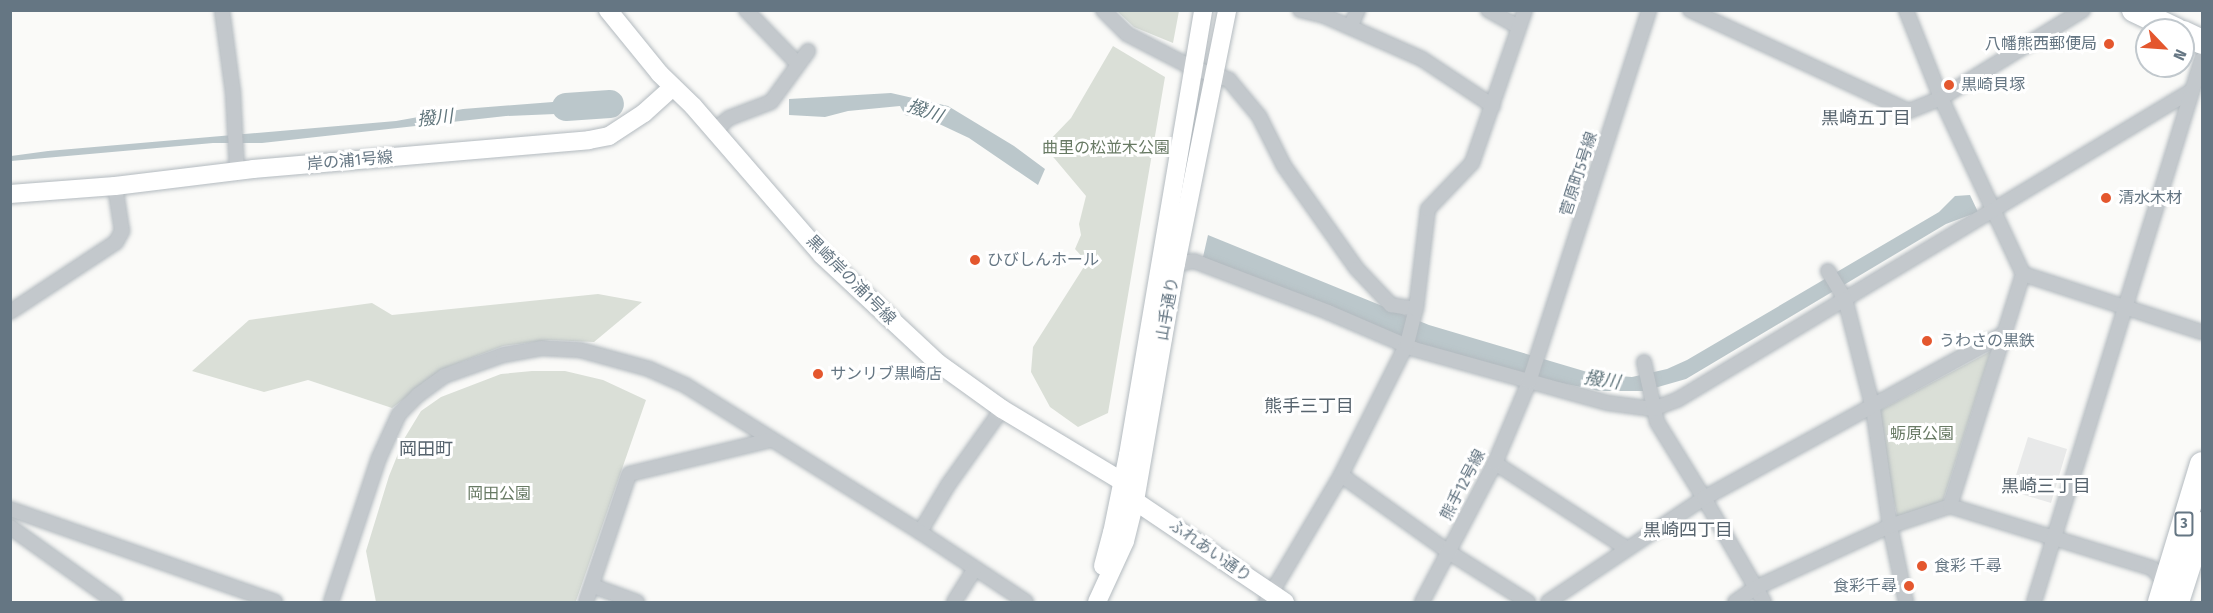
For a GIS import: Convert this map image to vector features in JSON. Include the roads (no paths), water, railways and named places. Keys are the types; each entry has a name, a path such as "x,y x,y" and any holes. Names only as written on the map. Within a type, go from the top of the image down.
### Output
{"highway":[{"path":"2134,10 2151,18"},
{"name":"3","path":"2171,596 2202,464"},
{"name":"3","path":"2171,596 2202,524"}],"street":[{"path":"222,10 237,163"},
{"name":"黒崎岸の浦1号線","path":"608,10 822,255 864,296 951,374 1002,409 1123,482 1135,501"},
{"path":"746,10 798,63"},
{"path":"1103,10 1127,34 1193,68 1228,80 1259,116 1284,166 1357,269 1391,305 1416,309"},
{"name":"山手通り","path":"1092,603 1112,533 1123,482 1203,10"},
{"name":"山手通り","path":"1097,603 1125,541 1135,501 1176,264 1227,10"},
{"path":"1300,10 1325,16 1422,59 1493,106"},
{"path":"1350,27 1358,10"},
{"path":"1488,10 1519,27"},
{"path":"1274,600 1341,475 1407,344 1416,309 1428,209 1472,163 1525,10"},
{"name":"菅原町5号線","path":"1530,382 1649,10"},
{"path":"1690,10 1909,111 1941,98 2083,10"},
{"path":"1906,10 1941,98 2023,274 2124,309 2202,332"},
{"path":"714,131 729,118 771,102 808,51"},
{"path":"2034,603 2202,59"},
{"name":"岸の浦1号線","path":"10,194 115,186 237,163 589,140 609,136 644,113 673,87"},
{"path":"1176,264 1194,261 1407,344 1414,349 1530,382 1608,403 1677,400 1842,294 1993,212 2191,91"},
{"path":"10,312 116,242 122,231 115,186"},
{"path":"1828,270 1842,294 1873,408 1890,526 1906,603"},
{"path":"1950,506 2002,334 2023,274"},
{"path":"1548,603 1626,548 1704,498 1873,408 2002,334"},
{"path":"331,603 380,458 399,414 418,394 444,376 503,355 542,348 580,350 658,373 699,394 920,532 1026,603"},
{"path":"1645,366 1657,422 1764,603"},
{"name":"熊手12号線","path":"1422,603 1447,550 1495,463 1530,382"},
{"path":"920,532 948,484 1002,409"},
{"path":"586,603 629,474 771,440"},
{"path":"1495,463 1626,548"},
{"path":"1341,475 1447,550 1528,603"},
{"name":"ふれあい通り","path":"1135,501 1162,517 1274,600"},
{"path":"1735,603 1755,588 1890,526 1950,506 2152,568 2171,596"},
{"path":"10,509 275,603"},
{"path":"10,526 115,603"},
{"path":"954,603 975,569"},
{"path":"593,586 637,603"}],"water":[{"path":"891,93 948,106 1014,146 1045,169 1038,185 969,138 935,122 905,115 900,106 848,111 825,117 789,115 789,99"},
{"path":"604,98 603,112 506,116 262,143 213,143 11,161 11,156 48,151 396,121 463,109"},
{"path":"1970,195 1978,212 1946,224 1686,379 1644,391 1599,391 1548,380 1422,345 1203,257 1208,235 1429,325 1594,374 1632,377 1667,369 1687,360 1939,212 1955,196"}],"waterway":[{"name":"撥川","path":"566,107 610,104"}],"place":[{"name":"八幡熊西郵便局","path":"2109,44"},
{"name":"黒崎貝塚","path":"1949,85"},
{"name":"清水木材","path":"2106,198"},
{"name":"ひびしんホール","path":"975,260"},
{"name":"うわさの黒鉄","path":"1927,341"},
{"name":"サンリブ黒崎店","path":"818,374"},
{"name":"食彩 千尋","path":"1922,566"},
{"name":"食彩千尋","path":"1909,586"}],"district":[{"name":"黒崎五丁目","path":"1866,118"},
{"name":"熊手三丁目","path":"1309,406"},
{"name":"岡田町","path":"426,449"},
{"name":"黒崎三丁目","path":"2046,486"},
{"name":"黒崎四丁目","path":"1688,530"}],"park label":[{"name":"曲里の松並木公園","path":"1106,148"},
{"name":"蛎原公園","path":"1922,434"},
{"name":"岡田公園","path":"499,494"}]}
